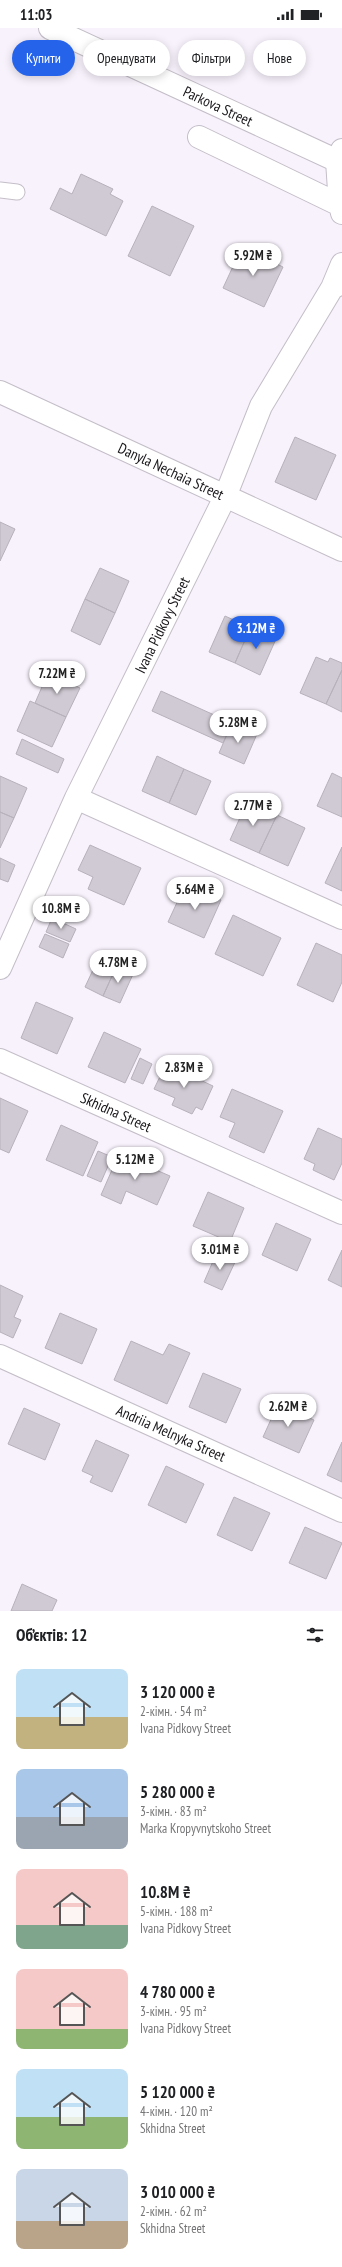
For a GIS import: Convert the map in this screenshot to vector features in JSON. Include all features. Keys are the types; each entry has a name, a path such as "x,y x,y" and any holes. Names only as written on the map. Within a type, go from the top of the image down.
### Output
{"street":[{"name":"Parkova Street","path":"50,28 340,158"},
{"path":"199,137 341,209 340,158"},
{"path":"337,285 342,264"},
{"name":"Ivana Pidkovy Street","path":"0,968 76,798 225,497 261,406 337,285"},
{"name":"Danyla Nechaia Street","path":"0,392 342,550"},
{"path":"76,798 342,918"},
{"name":"Skhidna Street","path":"0,1060 342,1213"},
{"name":"Andriia Melnyka Street","path":"0,1356 342,1511"}],"lane":[{"path":"0,190 17,192"}],"building":[{"path":"81,174 113,189 110,194 123,201 106,236 50,209 60,188 72,194"},
{"path":"152,206 194,226 170,276 128,256"},
{"path":"242,247 283,267 264,307 223,288"},
{"path":"295,437 336,455 316,500 275,482"},
{"path":"0,522 15,529 0,561"},
{"path":"100,568 129,581 115,613 85,599"},
{"path":"85,599 115,613 100,645 71,631"},
{"path":"225,616 236,621 238,617 252,624 235,663 209,652"},
{"path":"252,624 267,630 265,634 276,639 260,675 235,663"},
{"path":"316,657 328,662 330,658 342,663 342,670 326,704 300,693"},
{"path":"342,670 342,712 326,704"},
{"path":"48,673 80,688 66,717 35,703"},
{"path":"161,691 232,723 223,743 152,711"},
{"path":"30,701 66,717 52,747 17,731"},
{"path":"232,723 257,734 244,764 219,753"},
{"path":"22,739 64,759 58,773 16,754"},
{"path":"157,756 184,769 169,803 142,791"},
{"path":"184,769 211,781 196,815 169,803"},
{"path":"332,773 342,778 342,817 317,806"},
{"path":"0,776 27,788 14,818 0,812"},
{"path":"247,802 277,815 259,853 230,840"},
{"path":"0,812 14,818 0,848"},
{"path":"277,815 305,828 288,866 259,853"},
{"path":"90,845 141,868 124,905 88,889 93,877 78,870"},
{"path":"342,847 342,891 325,883"},
{"path":"0,858 15,865 8,882 0,879"},
{"path":"185,885 221,900 204,938 168,922"},
{"path":"233,915 281,938 263,976 215,954"},
{"path":"52,918 76,929 70,942 46,932"},
{"path":"45,934 69,944 63,958 39,947"},
{"path":"316,943 342,955 342,982 333,1002 297,985"},
{"path":"99,957 117,965 103,996 85,987"},
{"path":"117,965 134,972 120,1003 103,996"},
{"path":"36,1002 73,1018 57,1054 21,1038"},
{"path":"104,1032 141,1049 125,1083 88,1067"},
{"path":"140,1058 152,1064 143,1084 131,1079"},
{"path":"166,1064 213,1086 202,1110 196,1107 192,1114 172,1105 175,1098 154,1089"},
{"path":"232,1089 283,1111 264,1153 229,1137 235,1123 220,1117"},
{"path":"0,1098 28,1111 9,1153 0,1149"},
{"path":"61,1125 98,1142 83,1176 46,1160"},
{"path":"318,1128 342,1139 342,1163 334,1180 313,1170 315,1164 304,1159"},
{"path":"98,1151 112,1157 101,1182 87,1176"},
{"path":"119,1154 170,1176 157,1205 126,1191 121,1204 101,1195"},
{"path":"208,1192 244,1208 230,1242 193,1226"},
{"path":"276,1223 311,1239 297,1271 262,1255"},
{"path":"342,1250 342,1287 328,1280"},
{"path":"217,1252 236,1260 222,1290 204,1282"},
{"path":"0,1285 23,1296 14,1317 21,1320 13,1338 0,1332"},
{"path":"60,1313 97,1329 82,1364 45,1348"},
{"path":"131,1341 163,1355 169,1344 190,1353 167,1404 114,1380"},
{"path":"203,1373 241,1389 226,1423 189,1407"},
{"path":"278,1404 314,1420 299,1453 263,1437"},
{"path":"24,1408 60,1424 45,1460 8,1444"},
{"path":"96,1440 129,1455 112,1492 90,1482 93,1476 82,1471"},
{"path":"342,1442 342,1482 327,1475"},
{"path":"166,1466 204,1484 186,1523 148,1505"},
{"path":"234,1497 270,1513 252,1551 217,1535"},
{"path":"305,1527 342,1543 326,1579 289,1563"},
{"path":"22,1584 57,1600 52,1611 11,1611"}]}
